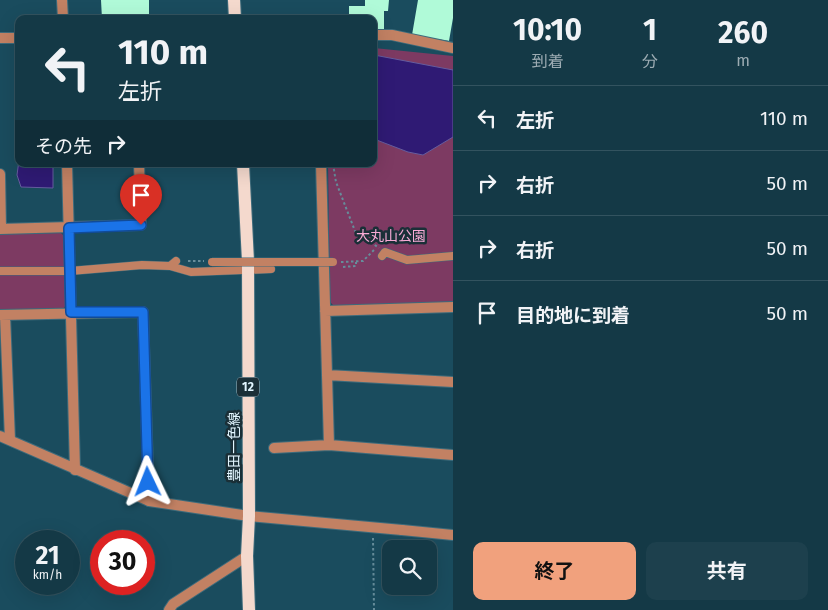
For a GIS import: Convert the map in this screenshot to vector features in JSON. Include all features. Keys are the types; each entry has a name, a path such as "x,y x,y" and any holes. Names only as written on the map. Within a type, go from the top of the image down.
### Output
{"main road":[{"path":"234,0 235,15"},
{"name":"豊田一色線","path":"243,167 248,271 249,516 247,556 249,610"}],"street":[{"path":"62,0 63,15"},
{"path":"377,35 392,35 453,48"},
{"path":"0,38 15,38"},
{"path":"67,167 75,470"},
{"path":"0,174 1,229 141,225 139,167"},
{"path":"322,167 329,445"},
{"path":"383,254 407,260 453,256"},
{"path":"212,262 333,262"},
{"path":"0,271 70,271 173,264 191,272 270,269"},
{"path":"325,311 453,308"},
{"path":"149,501 143,312 71,312 2,315 5,438 149,501 249,516 378,526 453,536"},
{"path":"328,375 453,382"},
{"path":"274,448 329,445 453,455"},
{"path":"169,610 173,604 247,556"}],"path":[{"path":"334,167 336,182 355,231 383,254"},
{"path":"333,262 363,261 374,250 383,254"},
{"path":"173,264 212,262"},
{"path":"343,267 356,266 356,262"},
{"path":"374,610 373,540 378,526"}],"green space":[{"name":"大丸山公園","path":"377,48 453,56 453,303 334,306 330,302 328,167 377,167"},
{"path":"61,233 65,237 66,305 63,309 0,310 0,234"}],"shaded area":[{"path":"377,56 453,70 453,137 423,155 408,152 377,140"},
{"path":"18,167 53,167 53,188 21,187 17,175"}],"building":[{"path":"101,0 149,0 149,15 102,15"},
{"path":"365,0 389,0 388,11 384,11 384,30 377,30 377,15 349,15 349,6 365,6"},
{"path":"418,0 453,0 453,18 449,41 412,35"}],"route":[{"path":"141,225 69,228 71,312 143,312 148,482"}]}
